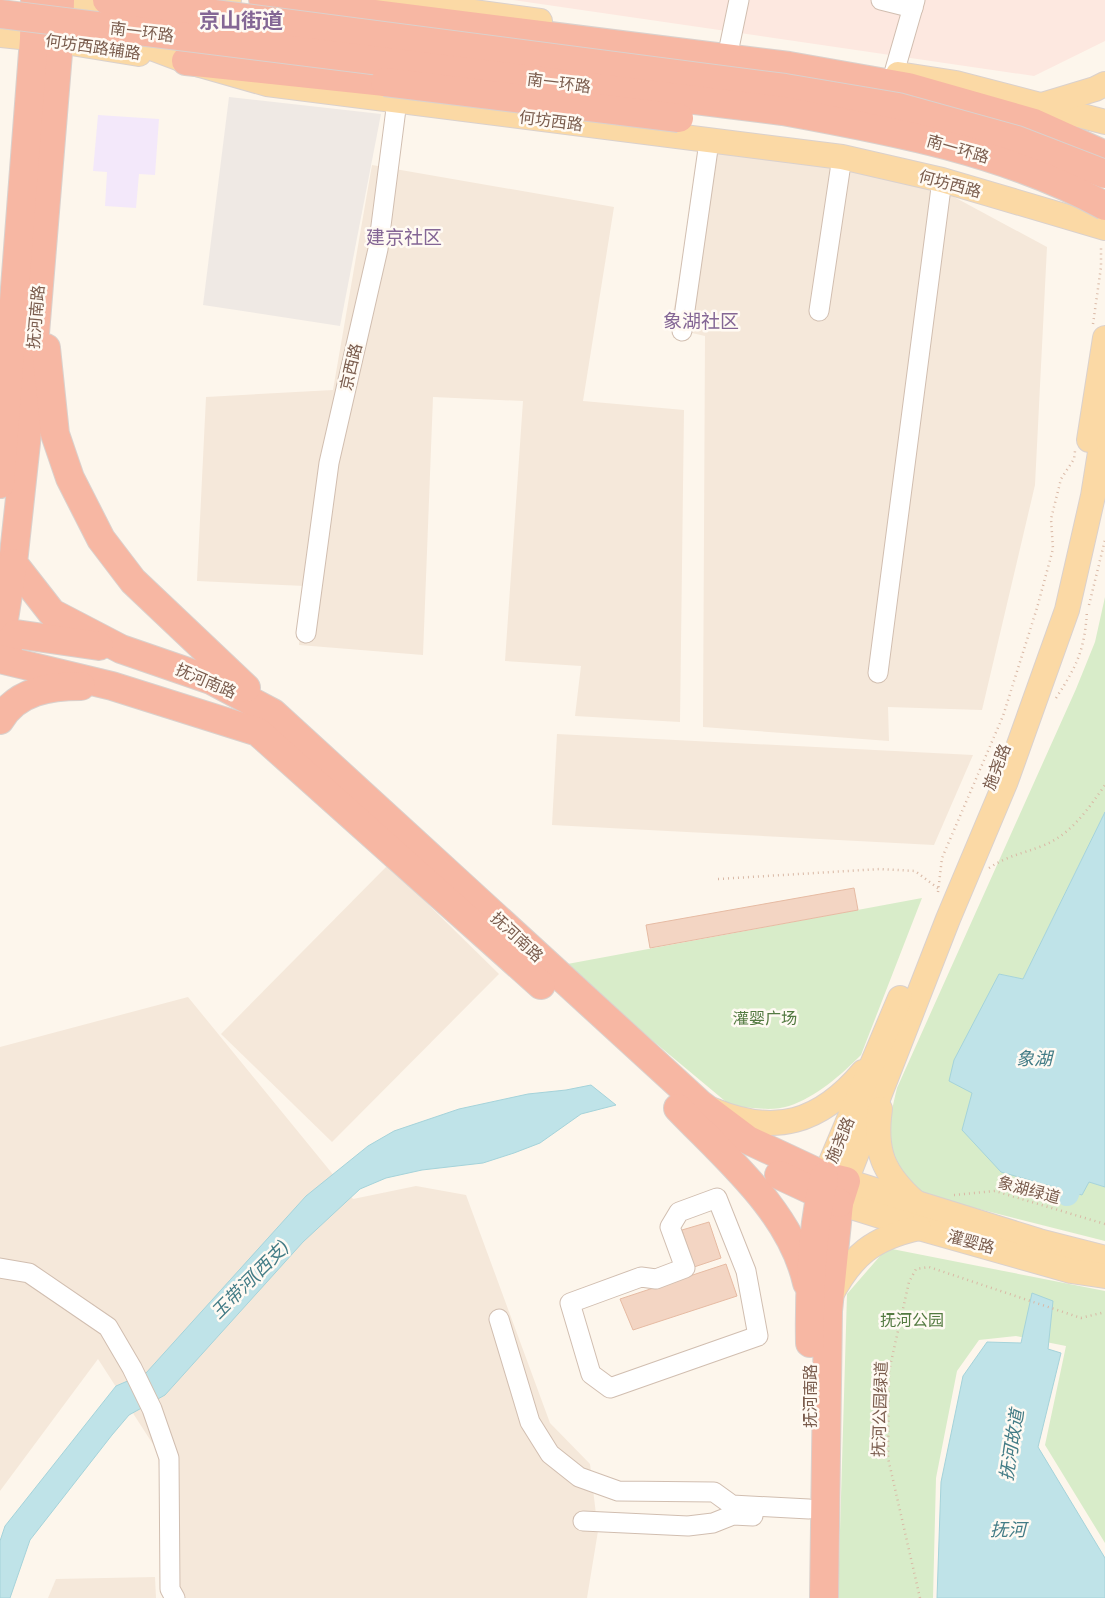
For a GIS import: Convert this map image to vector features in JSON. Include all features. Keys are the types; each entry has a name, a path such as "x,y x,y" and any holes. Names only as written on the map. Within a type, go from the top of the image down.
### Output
{"highway":[{"name":"南一环路","path":"107,0 785,88 898,107 1017,140 1105,174"},
{"path":"263,0 433,9 908,86 1034,123 1105,155"},
{"name":"抚河南路","path":"44,4 47,40 42,244 26,443 13,563 52,613 121,648 211,680 273,713 740,1155 833,1189 820,1295 809,1514 808,1598"},
{"name":"南一环路","path":"0,14 783,111 894,131 1009,163 1104,221"},
{"name":"抚河南路","path":"0,484 47,40"},
{"path":"186,62 391,92 782,130 891,148 1004,181 1104,221"},
{"path":"42,244 47,366 55,434 70,478 101,539 133,581 273,713"},
{"path":"0,644 13,563"},
{"path":"0,657 16,634 121,648"},
{"name":"抚河南路","path":"0,657 112,686 258,732 689,1106"},
{"path":"0,720 6,710 26,695 54,686 112,686"},
{"path":"689,1106 793,1241 804,1270 820,1295"},
{"name":"抚河南路","path":"820,1295 824,1480 824,1598"}],"main road":[{"path":"0,5 229,0"},
{"path":"276,0 373,2 729,48 956,83 1105,122"},
{"path":"44,4 186,62"},
{"name":"何坊西路辅路","path":"0,35 47,40 186,62"},
{"path":"1042,105 1095,89 1105,84"},
{"name":"何坊西路","path":"391,92 708,142 842,157 1104,221"},
{"name":"施尧路","path":"833,1189 936,916 994,780 1054,609 1081,488 1099,332"},
{"name":"施尧路","path":"882,1062 948,919 1006,781 1067,610 1093,496 1105,421"},
{"path":"689,1106 731,1118 780,1124 806,1118 832,1102 882,1062"},
{"path":"882,1062 878,1128 881,1159 897,1186 917,1204"},
{"name":"灌婴路","path":"833,1189 917,1204 1039,1241 1105,1258"},
{"name":"灌婴路","path":"833,1189 919,1228 1071,1270 1105,1276"},
{"path":"820,1295 861,1254 881,1239 919,1228"}],"street":[{"path":"729,48 739,0"},
{"path":"881,0 914,4 894,73"},
{"name":"京西路","path":"306,633 329,463 378,249 391,92"},
{"path":"682,331 708,142"},
{"path":"819,311 842,157"},
{"path":"878,674 942,180"},
{"path":"717,1198 746,1271 758,1336 610,1388 591,1374 570,1303 641,1277 656,1279 685,1268 670,1227 679,1212 717,1198"},
{"path":"0,1268 29,1274 108,1327 132,1368 152,1409 169,1458 170,1589 175,1598"},
{"path":"499,1319 530,1422 550,1454 579,1477 618,1491 714,1492 732,1505 809,1514"},
{"path":"583,1521 688,1526 713,1523 734,1515 809,1514"}],"path":[{"path":"1099,332 1104,221"},
{"path":"936,916 942,858 1003,716 1053,549 1051,519 1061,479 1074,459 1076,449"},
{"path":"986,870 1006,857 1044,845 1079,822 1105,785"},
{"path":"718,879 880,869 914,871 939,889"},
{"name":"象湖绿道","path":"953,1196 971,1192 995,1191 1105,1224"},
{"name":"抚河公园绿道","path":"920,1598 888,1458 889,1371 909,1282 916,1269 929,1267 1081,1318 1105,1312"}],"shaded area":[{"path":"513,0 1105,0 1105,41 1034,76"},
{"path":"229,97 381,114 340,326 203,305"},
{"path":"98,115 159,119 155,175 139,174 136,208 105,206 107,172 93,171"},
{"path":"706,144 930,184 1047,247 1035,485 982,710 888,707 889,741 703,727 705,336 670,328"},
{"path":"372,165 614,207 583,401 684,410 680,722 575,716 581,666 505,661 523,401 433,397 423,655 299,645 305,586 197,581 206,397 333,390"},
{"path":"557,734 973,755 934,845 552,825"},
{"path":"388,865 499,974 332,1142 221,1034"},
{"path":"188,997 353,1199 416,1186 466,1195 550,1423 590,1464 598,1531 587,1598 167,1598 158,1452 98,1359 0,1491 0,1047"},
{"path":"155,1577 156,1598 48,1598 56,1579"}],"green space":[{"path":"1105,597 1105,812 1023,979 999,974 972,1093 1054,1186 1082,1195 1089,1182 1105,1187 1105,1241 920,1194 907,1183 895,1164 890,1143 890,1121 897,1088 1076,689 1095,642"},
{"name":"灌婴广场","path":"922,898 861,1055 837,1078 818,1091 799,1102 782,1108 767,1109 731,1106 562,965"},
{"name":"抚河公园","path":"887,1248 1105,1291 1105,1543 1045,1445 1066,1346 1016,1336 979,1340 957,1371 936,1478 933,1598 838,1598 847,1294"}],"water":[{"name":"象湖","path":"1105,812 1105,1187 1089,1182 1082,1195 1001,1172 962,1130 972,1093 949,1081 954,1060 999,974 1023,979"},
{"name":"玉带河(西支)","path":"591,1085 616,1105 581,1114 540,1143 514,1153 483,1163 422,1170 386,1178 360,1189 303,1242 165,1395 129,1415 30,1540 10,1598 0,1598 0,1541 5,1526 116,1386 146,1373 306,1196 368,1146 394,1131 459,1109 528,1094"},
{"name":"抚河","path":"1032,1293 1053,1301 1048,1349 1061,1353 1038,1447 1105,1558 1105,1598 937,1598 941,1482 963,1376 987,1342 1021,1343"}],"building":[{"path":"854,888 858,910 650,948 646,925"},
{"path":"709,1222 721,1258 694,1267 682,1230"},
{"path":"726,1264 737,1296 633,1330 620,1299"}],"district":[{"name":"京山街道","path":"241,21"},
{"name":"建京社区","path":"404,237"},
{"name":"象湖社区","path":"701,321"}],"water label":[{"name":"抚河故道","path":"1012,1445"}]}
